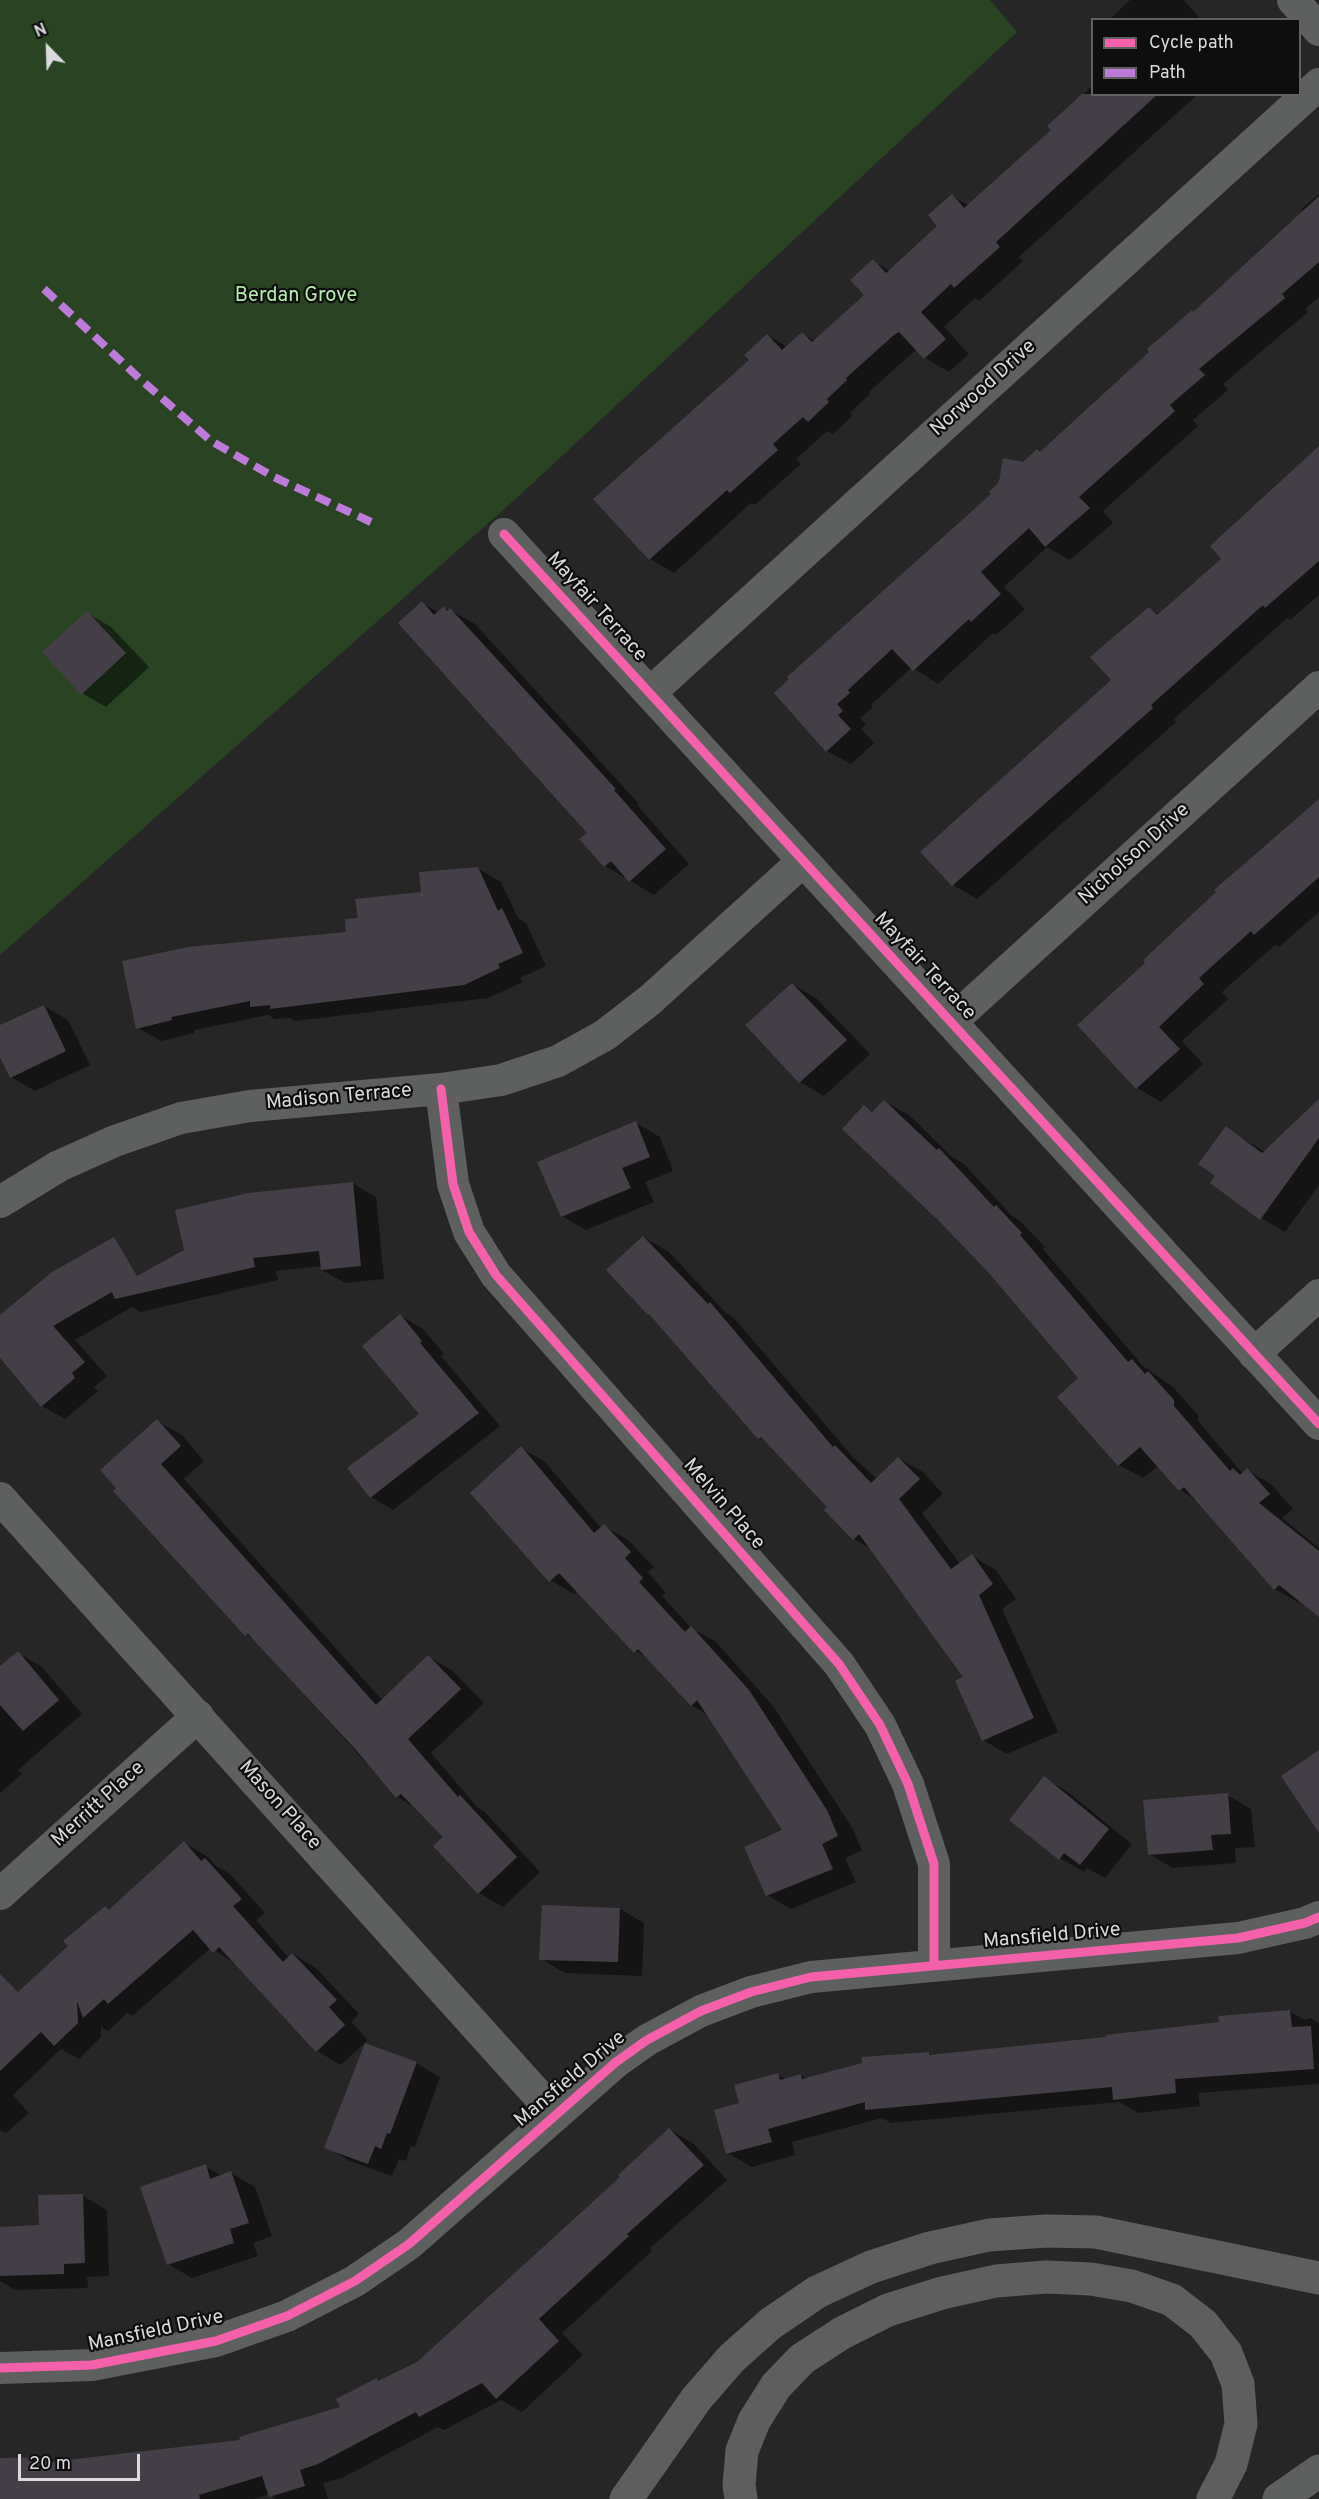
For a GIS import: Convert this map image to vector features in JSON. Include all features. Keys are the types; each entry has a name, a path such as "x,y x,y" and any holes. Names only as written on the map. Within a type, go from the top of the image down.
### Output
{"highway":[{"path":"626,2499 697,2398 732,2358 770,2324 828,2287 871,2267 930,2247 989,2235 1046,2231 1096,2232 1319,2278"},
{"path":"741,2499 739,2485 742,2451 754,2421 776,2386 802,2359 842,2333 888,2310 942,2293 996,2281 1046,2277 1091,2279 1132,2286 1172,2300 1203,2324 1226,2353 1238,2384 1241,2424 1231,2464 1213,2499"}],"street":[{"path":"1293,0 1319,30"},
{"name":"Norwood Drive","path":"650,693 1319,84"},
{"name":"Mayfair Terrace","path":"504,534 1319,1424"},
{"name":"Nicholson Drive","path":"951,1022 1319,687"},
{"name":"Madison Terrace","path":"0,1202 59,1166 115,1141 181,1118 250,1106 441,1089 501,1080 558,1061 605,1035 650,1000 803,861"},
{"name":"Melvin Place","path":"441,1089 453,1184 470,1232 496,1275 839,1664 880,1725 908,1784 934,1864 934,1965"},
{"path":"1254,1354 1319,1295"},
{"name":"Mason Place","path":"0,1498 556,2115"},
{"name":"Merritt Place","path":"0,1894 198,1716"},
{"name":"Mansfield Drive","path":"0,2368 92,2365 216,2341 287,2316 355,2282 409,2244 616,2062 647,2040 701,2011 751,1992 811,1977 1238,1938 1305,1923 1319,1917"},
{"path":"1279,2499 1319,2471"}],"green space":[{"name":"Berdan Grove","path":"0,0 990,0 1017,32 519,496 0,955"}],"building":[{"path":"1082,94 1156,96 996,242 1000,247 954,288 951,284 921,312 946,339 924,359 899,332 894,335 846,378 847,380 827,399 829,402 808,422 803,417 773,444 778,450 730,493 727,490 649,560 593,499 749,360 744,355 767,334 782,350 802,332 812,342 864,295 850,280 873,259 886,273 937,226 928,215 952,194 964,208 1051,130 1047,126"},
{"path":"1319,196 1319,262 1282,294 1285,298 1199,369 1205,375 1170,405 1175,411 1079,497 1090,508 1045,547 1029,528 981,572 1001,594 971,622 969,619 913,671 892,649 848,690 850,693 837,704 843,711 838,715 851,729 826,752 774,693 789,679 787,677 991,494 989,492 999,482 1003,458 1023,462 1037,449 1040,452 1149,352 1147,349 1192,310 1193,312"},
{"path":"1319,446 1319,561 1265,608 1263,605 1151,705 1153,708 952,886 920,852 1111,680 1090,657 1149,607 1157,615 1221,559 1210,546"},
{"path":"422,601 434,615 444,606 447,611 450,608 616,789 614,790 666,849 629,882 611,861 604,867 579,839 587,833 398,623"},
{"path":"87,611 126,653 81,695 42,652"},
{"path":"1319,799 1319,877 1254,935 1251,931 1199,978 1204,984 1159,1027 1180,1049 1136,1089 1077,1025 1145,963 1143,960 1216,892 1214,890"},
{"path":"478,867 498,911 502,908 523,953 498,964 500,968 464,985 270,1009 270,1005 250,1007 250,1001 171,1017 172,1020 136,1029 122,961 188,947 346,932 345,919 358,918 355,899 421,892 419,872"},
{"path":"792,983 847,1040 799,1083 745,1025"},
{"path":"44,1005 66,1051 10,1078 0,1057 0,1025"},
{"path":"1319,1099 1319,1138 1260,1220 1210,1183 1215,1176 1198,1164 1226,1126 1262,1153"},
{"path":"884,1100 937,1150 939,1148 994,1207 996,1205 1022,1233 1020,1235 1128,1362 1132,1359 1145,1374 1148,1371 1174,1400 1174,1406 1230,1471 1233,1468 1240,1475 1247,1468 1270,1494 1259,1503 1319,1551 1319,1617 1279,1585 1274,1590 1184,1487 1179,1491 1140,1447 1118,1466 1057,1397 1078,1378 988,1272 939,1221 842,1129 864,1105 872,1112"},
{"path":"636,1121 650,1157 622,1168 631,1188 561,1217 537,1162"},
{"path":"353,1182 361,1266 321,1270 319,1251 253,1258 255,1267 115,1299 112,1292 53,1326 85,1362 72,1373 75,1378 41,1407 0,1358 0,1315 52,1272 114,1237 137,1276 184,1250 175,1210 248,1193"},
{"path":"643,1236 708,1304 710,1302 833,1447 835,1445 871,1483 898,1457 920,1479 899,1499 951,1569 972,1554 993,1584 979,1595 1034,1718 982,1741 955,1681 963,1677 859,1534 853,1540 824,1510 827,1507 761,1437 758,1439 649,1314 606,1270"},
{"path":"400,1314 422,1341 420,1343 479,1413 370,1498 347,1468 419,1414 362,1346"},
{"path":"157,1419 181,1446 161,1464 376,1705 428,1655 461,1689 408,1739 458,1797 460,1795 517,1857 478,1894 433,1846 443,1837 401,1794 396,1798 356,1750 248,1634 245,1636 113,1491 116,1488 100,1470"},
{"path":"521,1446 594,1533 604,1524 631,1552 625,1558 643,1578 639,1582 685,1632 691,1626 749,1690 827,1810 838,1836 822,1844 833,1869 766,1896 744,1847 782,1830 697,1700 691,1706 638,1649 634,1653 559,1573 549,1582 470,1493"},
{"path":"18,1651 59,1700 23,1731 0,1705 0,1666"},
{"path":"1319,1750 1319,1833 1281,1776"},
{"path":"1044,1776 1109,1829 1080,1865 1064,1853 1059,1860 1009,1820"},
{"path":"1228,1793 1231,1834 1211,1835 1213,1850 1148,1855 1143,1800"},
{"path":"184,1841 201,1861 205,1858 242,1899 233,1906 283,1962 292,1953 337,2000 329,2007 345,2025 316,2052 219,1947 213,1953 193,1930 108,2004 104,1999 83,2018 77,2001 78,2023 54,2046 41,2032 0,2071 0,1974 18,1992 68,1946 63,1941 105,1906 109,1910"},
{"path":"542,1905 620,1908 618,1962 539,1960"},
{"path":"1290,2010 1292,2027 1311,2026 1314,2069 1175,2079 1176,2093 1113,2100 1112,2087 865,2110 865,2102 768,2129 772,2142 726,2154 714,2110 739,2103 734,2085 778,2073 780,2080 801,2074 802,2079 862,2063 862,2057 929,2052 929,2055 1106,2037 1106,2035 1219,2022 1218,2016"},
{"path":"365,2043 417,2062 390,2134 387,2133 381,2149 375,2146 368,2164 324,2148"},
{"path":"669,2128 704,2165 627,2234 629,2236 539,2319 559,2341 496,2399 482,2383 419,2417 416,2412 318,2464 300,2470 305,2486 269,2497 262,2476 199,2495 200,2499 0,2499 0,2458 50,2457 50,2462 240,2440 239,2437 340,2407 336,2399 377,2378 378,2381 417,2362 620,2177 618,2175"},
{"path":"206,2164 210,2179 231,2171 249,2223 230,2229 234,2243 167,2265 140,2187"},
{"path":"83,2194 85,2263 64,2264 64,2274 0,2276 0,2227 39,2225 38,2195"}],"marked path":[{"path":"44,289 140,379 211,441 274,477 371,522"}],"cycle path":[{"path":"504,534 1319,1424"},
{"path":"441,1089 453,1184 469,1232 496,1275 839,1664 880,1725 908,1784 934,1864 934,1965"},
{"path":"0,2368 92,2365 216,2341 287,2316 355,2281 409,2244 616,2062 647,2040 701,2011 751,1992 811,1977 1238,1938 1305,1923 1319,1917"}]}
